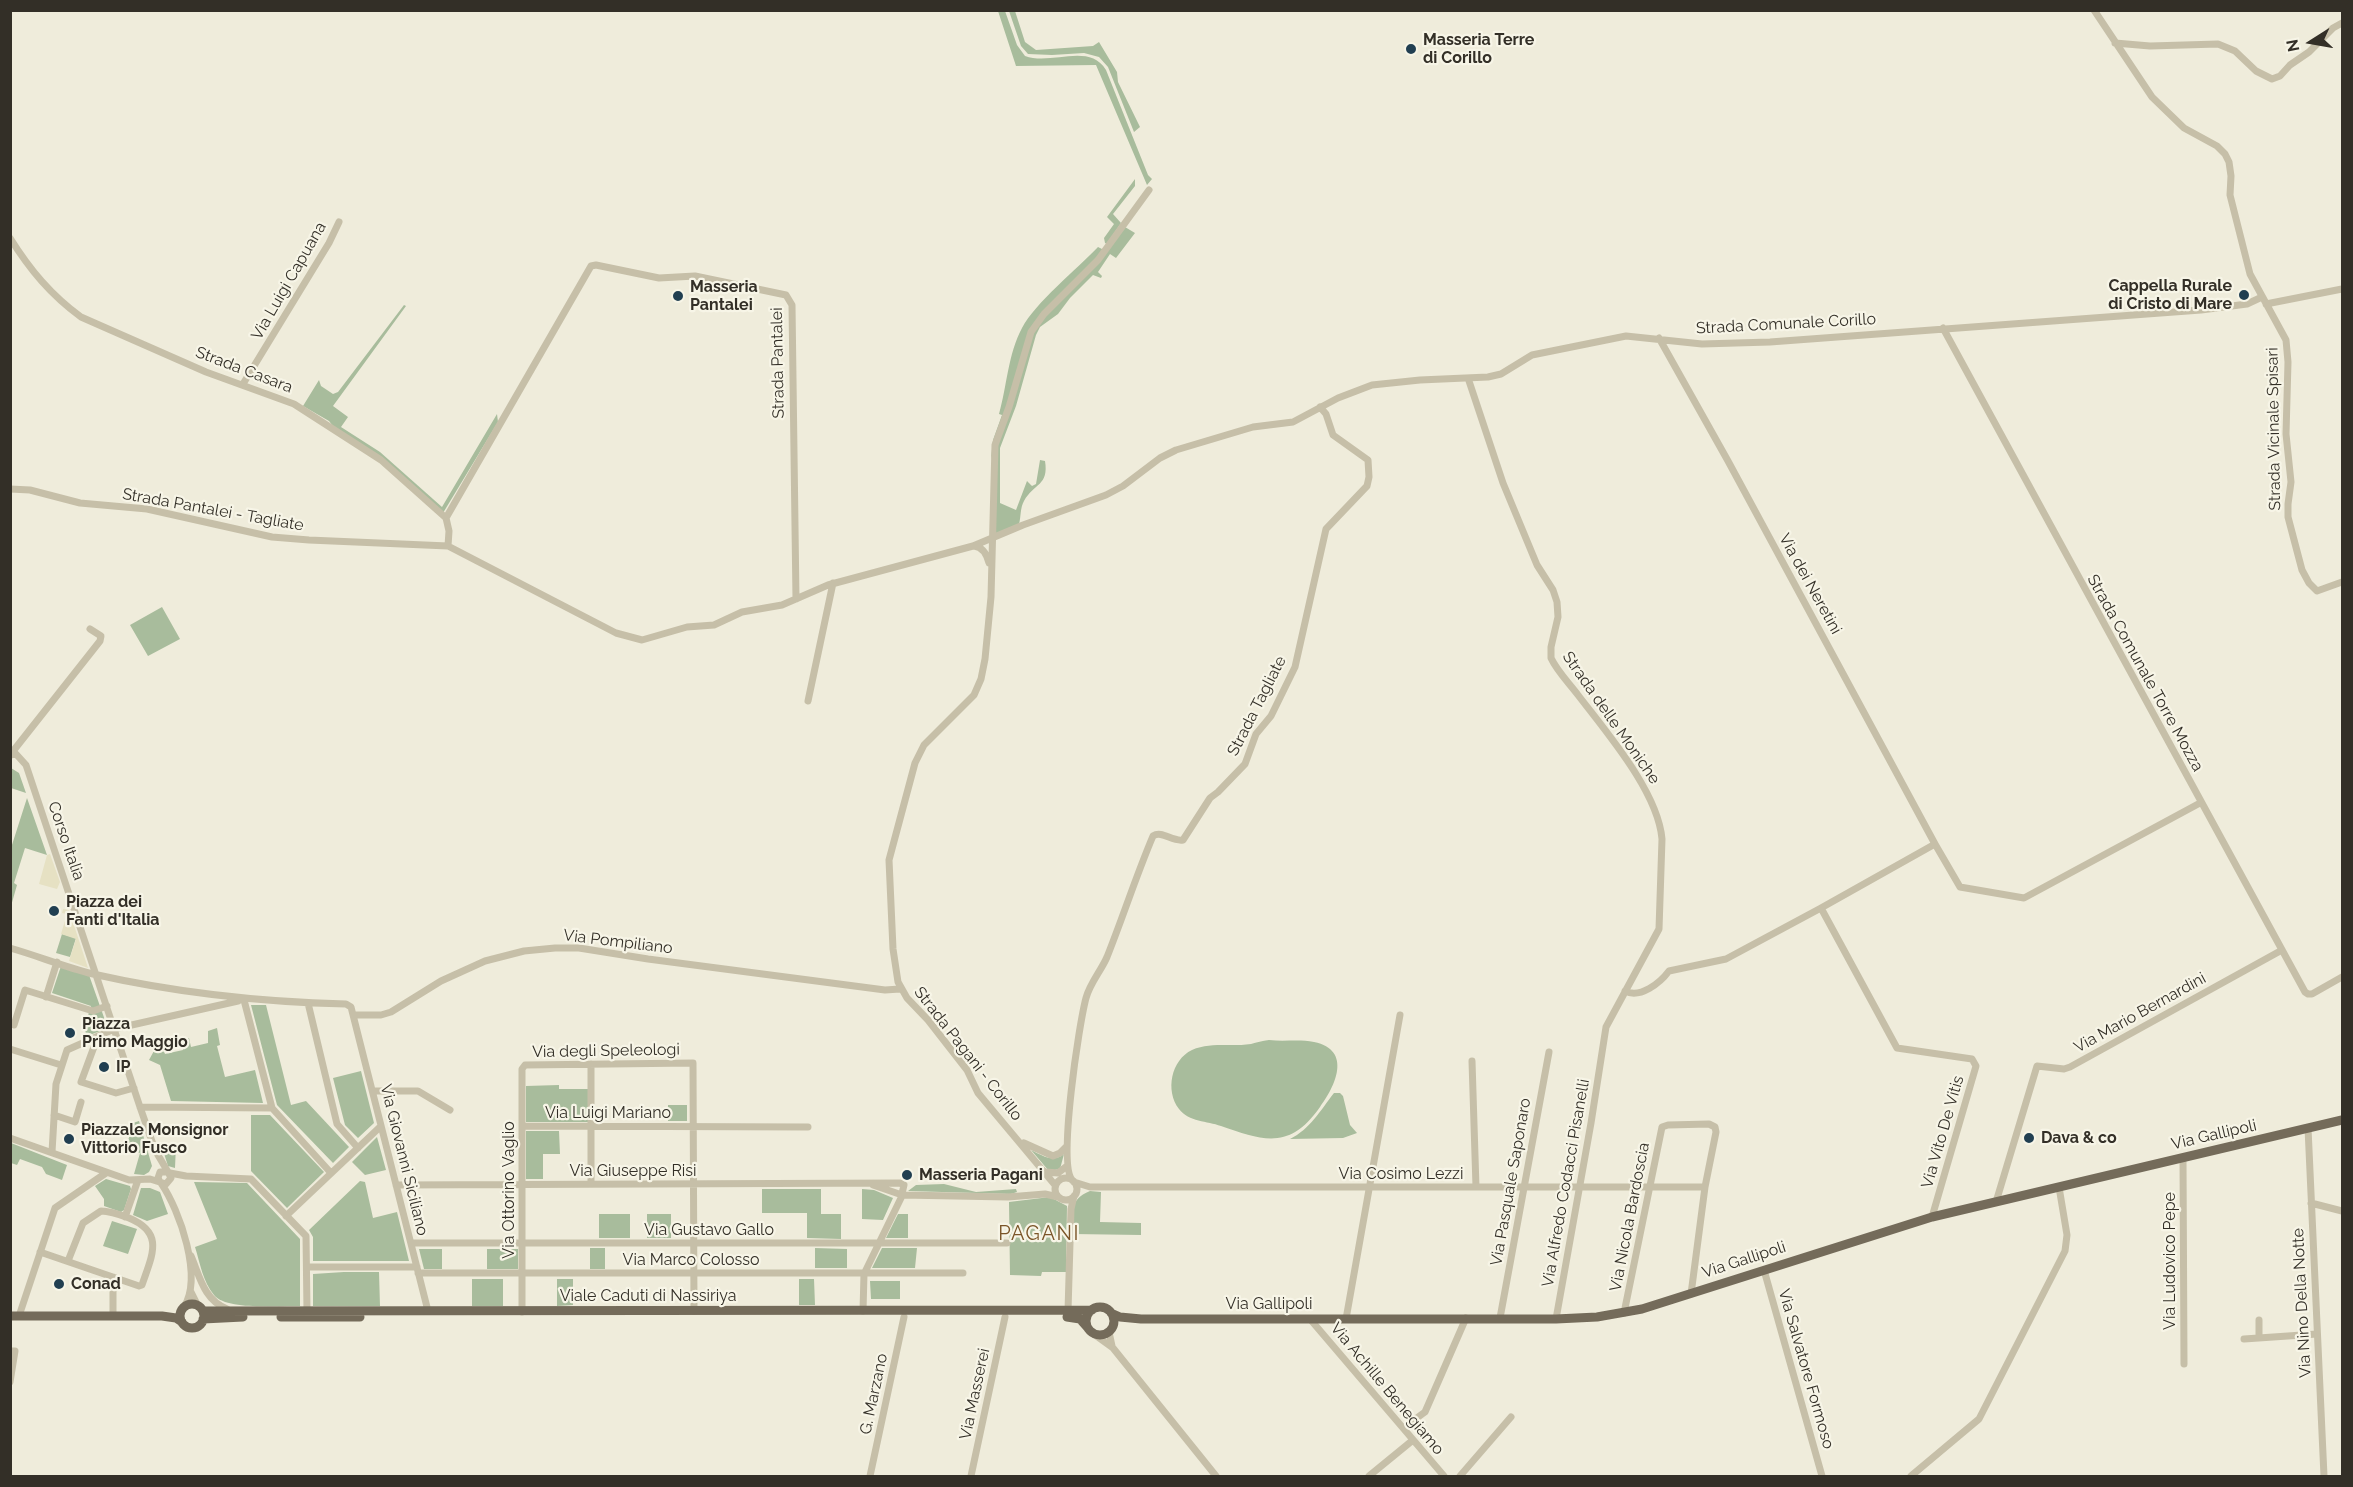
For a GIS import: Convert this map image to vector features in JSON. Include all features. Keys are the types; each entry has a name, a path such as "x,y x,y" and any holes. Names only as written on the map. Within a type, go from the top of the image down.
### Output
{"main road":[{"name":"Via Gallipoli","path":"1092,1310 1101,1307 1120,1317 1141,1319 1556,1319 1624,1313 1932,1217 2343,1120"},
{"path":"15,1316 162,1316 176,1318 192,1328 199,1325 201,1312 190,1304 162,1316"},
{"path":"182,1309 182,1322"},
{"name":"Viale Caduti di Nassiriya","path":"201,1312 1092,1310"},
{"path":"1092,1310 1086,1318 1092,1331"},
{"name":"Viale Caduti di Nassiriya","path":"201,1312 1072,1317 1080,1319 1092,1331"},
{"path":"1111,1313 1114,1320 1111,1330"},
{"name":"Via Gallipoli","path":"1092,1331 1104,1335 1122,1322 1141,1319"}],"street":[{"name":"Strada Vicinale Spisari","path":"2094,10 2152,97 2184,128 2217,146 2225,154 2231,169 2230,195 2250,274 2286,340 2288,362 2286,434 2291,482 2288,517 2302,570 2309,583 2317,591 2343,582"},
{"path":"2115,43 2150,46 2218,44 2235,51 2256,71 2272,79 2280,76 2290,64 2309,52 2333,28 2343,23"},
{"name":"Strada Pagani - Corillo","path":"1058,1197 1055,1186 1046,1172 978,1092 967,1070 947,1043 900,989 893,949 889,860 920,751 978,688 985,659 992,575 995,445 1031,332 1044,314 1098,260 1149,190"},
{"name":"Via Luigi Capuana","path":"243,384 329,243 339,222"},
{"name":"Strada Casara","path":"10,238 36,277 81,317 206,372 283,399 303,410 381,460 446,518"},
{"name":"Strada Pantalei","path":"446,518 510,403 591,266 596,265 659,278 695,276 786,295 792,305 796,599"},
{"name":"Strada Comunale Corillo","path":"448,546 607,629 637,640 648,640 687,627 714,626 742,612 775,607 833,583 973,546 1106,495 1160,458 1190,444 1253,427 1293,422 1320,406 1372,385 1501,374 1533,355 1626,336 1714,345 2201,310 2343,289"},
{"name":"Strada Comunale Torre Mozza","path":"1943,328 2200,803 2308,994 2343,977"},
{"name":"Via dei Neretini","path":"1659,338 1960,887 2024,898 2200,803"},
{"name":"Strada delle Moniche","path":"1468,378 1503,483 1537,565 1553,590 1557,602 1558,617 1551,657 1631,768 1649,797 1661,826 1663,851 1659,929 1625,991"},
{"name":"Strada Tagliate","path":"1073,1181 1067,1166 1066,1146 1086,997 1103,966 1153,836 1160,834 1177,841 1183,840 1210,798 1245,764 1256,734 1271,716 1295,667 1326,529 1367,486 1368,460 1333,435 1326,414 1320,406"},
{"name":"Strada Pantalei - Tagliate","path":"10,489 30,490 80,502 147,509 272,537 448,546"},
{"path":"446,518 449,531 448,546"},
{"path":"973,546 985,552 992,575"},
{"path":"807,701 833,583"},
{"path":"10,755 100,641 101,636 90,629"},
{"name":"Corso Italia","path":"10,755 16,754 26,765 155,1150 170,1176 176,1213"},
{"path":"1625,991 1630,993 1644,991 1665,978 1669,972 1726,959 1935,843"},
{"name":"Via Vito De Vitis","path":"1821,908 1896,1048 1972,1059 1976,1062 1932,1217"},
{"path":"10,948 97,975 142,985 244,1000 346,1004 351,1007 354,1016"},
{"name":"Via Pompiliano","path":"354,1016 381,1015 391,1011 441,981 485,962 524,951 555,948 579,948 885,990 900,989"},
{"name":"Via Mario Bernardini","path":"1996,1202 2037,1066 2064,1069 2282,950"},
{"path":"46,997 57,962"},
{"path":"14,1025 25,990 93,1011 107,1006"},
{"name":"Via Alfredo Codacci Pisanelli","path":"1556,1319 1606,1027 1625,991"},
{"path":"52,1152 56,1083 67,1050 114,1029 244,1000"},
{"path":"244,1000 272,1108 331,1173"},
{"path":"308,1003 338,1124 358,1148"},
{"path":"1346,1319 1400,1015"},
{"name":"Via Giovanni Siciliano","path":"354,1016 428,1311"},
{"path":"98,1036 81,1082 116,1093 134,1088"},
{"path":"10,1049 61,1065"},
{"name":"Via Pasquale Saponaro","path":"1500,1318 1549,1052"},
{"path":"1472,1061 1476,1187"},
{"name":"Via degli Speleologi","path":"522,1069 529,1064 693,1064 693,1126"},
{"path":"591,1064 591,1184"},
{"name":"Via Ottorino Vaglio","path":"522,1069 522,1311"},
{"path":"373,1091 418,1091 450,1110"},
{"path":"54,1115 75,1122 81,1102"},
{"path":"140,1107 272,1108"},
{"name":"Via Nicola Bardoscia","path":"1624,1313 1662,1127 1709,1124 1715,1127 1716,1132 1705,1186"},
{"path":"286,1216 381,1126"},
{"name":"Via Luigi Mariano","path":"523,1126 808,1127"},
{"path":"693,1126 694,1311"},
{"name":"Via Nino Della Notte","path":"2308,1128 2324,1476"},
{"path":"10,1138 129,1180 159,1179 166,1184 170,1176"},
{"path":"1021,1142 1053,1156 1060,1154 1066,1146"},
{"name":"Corso Italia","path":"155,1150 159,1179 176,1213 205,1290 213,1302 235,1311"},
{"name":"Via Ludovico Pepe","path":"2183,1158 2184,1364"},
{"path":"1046,1172 1058,1173 1067,1166"},
{"path":"159,1179 162,1171 170,1176 250,1178 306,1236 307,1311"},
{"name":"Strada Pagani - Corillo","path":"1046,1172 1053,1177 1073,1181"},
{"path":"15,1316 59,1204 106,1173"},
{"path":"1055,1186 1062,1178"},
{"path":"126,1217 138,1180"},
{"path":"1068,1311 1071,1209 1076,1188 1073,1181"},
{"name":"Via Cosimo Lezzi","path":"1073,1181 1096,1187 1705,1186"},
{"name":"Via Giuseppe Risi","path":"396,1185 871,1184 894,1182 904,1185 902,1195"},
{"name":"Via Giuseppe Risi","path":"871,1184 902,1195 1009,1197 1041,1194 1058,1197"},
{"name":"Via Giuseppe Risi","path":"1041,1194 1055,1186"},
{"path":"1691,1294 1705,1186"},
{"name":"Via Cosimo Lezzi","path":"1075,1195 1096,1187"},
{"path":"1911,1476 1978,1419 2059,1262 2067,1235 2059,1187"},
{"path":"863,1311 864,1274 902,1195"},
{"path":"1066,1200 1075,1195"},
{"path":"1058,1197 1066,1200 1071,1209"},
{"path":"2311,1203 2343,1211"},
{"path":"40,1252 139,1286 142,1285 153,1254 152,1241 145,1225 105,1211 86,1221 80,1229 68,1261"},
{"name":"Via Gustavo Gallo","path":"411,1243 1007,1243"},
{"name":"Corso Italia","path":"182,1309 190,1292 189,1251"},
{"name":"Via Marco Colosso","path":"307,1267 522,1274 963,1273"},
{"name":"Via Salvatore Formoso","path":"1764,1270 1822,1476"},
{"path":"113,1277 113,1316"},
{"path":"190,1292 201,1312"},
{"name":"G. Marzano","path":"870,1476 904,1317"},
{"name":"Via Masserei","path":"971,1476 1005,1317"},
{"path":"1403,1428 1425,1412 1466,1318"},
{"name":"Via Achille Benegiamo","path":"1310,1319 1444,1476"},
{"path":"2259,1320 2259,1338"},
{"path":"1111,1330 1113,1348"},
{"path":"1092,1331 1113,1348 1216,1476"},
{"path":"2244,1340 2317,1334"},
{"path":"10,1351 15,1351 10,1382"},
{"path":"1460,1476 1512,1417"},
{"path":"1369,1476 1413,1440"}],"green space":[{"path":"998,11 1005,11 1017,45 1025,56 1035,58 1090,57 1106,70 1148,175 1152,179 1147,185 1096,65 1016,66"},
{"path":"1009,11 1015,11 1025,42 1036,50 1093,46 1099,42 1117,72 1118,82 1140,127 1134,132 1108,67 1099,57 1084,53 1028,54 1021,46"},
{"path":"1135,179 1135,186 1113,214 1121,223 1107,244 1104,238 1114,224 1107,217"},
{"path":"1125,227 1135,233 1116,258 1110,254 1098,272 1101,278 1093,275 1058,314 1040,327 1036,335 1016,406 1000,448 1000,503 1016,510 1027,481 1032,486 1036,484 1040,460 1045,461 1045,475 1024,501 1019,524 994,534 996,444 1033,330"},
{"path":"1098,247 1104,250 1033,326 991,459 993,440 1002,415 999,414 1011,359 1022,328 1046,297"},
{"path":"404,305 406,306 333,406 348,417 341,427 380,452 442,507 497,414 498,422 443,513 381,458 329,421 303,406 319,380 321,386 333,394 338,392"},
{"path":"162,607 180,639 148,656 130,625"},
{"path":"11,768 19,773 26,793 11,788"},
{"path":"27,798 47,855 25,848 14,883 17,885 11,906 11,848"},
{"path":"62,934 76,938 70,957 56,953"},
{"path":"61,966 89,975 107,1026 103,1030 87,1036 84,1028 91,1006 52,993"},
{"path":"251,1005 266,1005 291,1105 306,1101 349,1147 333,1163 277,1105"},
{"path":"217,1028 220,1045 217,1046 225,1077 255,1070 263,1103 171,1101 160,1065 149,1060 155,1049 154,1044 161,1043 165,1054 183,1050 181,1040 189,1038 191,1047 208,1043 208,1031"},
{"path":"1269,1040 1314,1042 1326,1046 1334,1053 1337,1061 1335,1080 1326,1099 1309,1121 1298,1130 1287,1136 1263,1138 1193,1119 1179,1109 1172,1094 1172,1076 1179,1061 1185,1055 1192,1050 1207,1046 1244,1045"},
{"path":"361,1071 374,1123 358,1138 345,1125 333,1078"},
{"path":"559,1085 559,1089 588,1089 588,1122 526,1122 526,1086"},
{"path":"1334,1093 1340,1093 1343,1096 1350,1125 1357,1133 1343,1138 1290,1139 1309,1125"},
{"path":"668,1105 687,1105 687,1121 668,1121"},
{"path":"251,1115 270,1115 324,1172 287,1208 251,1171"},
{"path":"139,1121 152,1166 144,1175 134,1174 140,1153 126,1148 133,1123"},
{"path":"526,1131 559,1131 560,1154 543,1154 543,1179 526,1179"},
{"path":"377,1137 386,1170 365,1175 352,1162"},
{"path":"11,1143 67,1165 62,1180 46,1174 42,1167 20,1159 17,1165 11,1163"},
{"path":"161,1144 176,1145 175,1168 168,1166"},
{"path":"1031,1150 1052,1158 1064,1154 1060,1169 1049,1171"},
{"path":"106,1179 130,1186 124,1210 121,1212 104,1206 104,1199 95,1186"},
{"path":"360,1181 365,1182 373,1218 397,1212 409,1261 313,1261 313,1237 309,1230"},
{"path":"194,1182 247,1183 300,1239 300,1306 241,1305 221,1300 214,1295 204,1278 195,1247 217,1239"},
{"path":"944,1184 976,1192 1016,1189 1017,1192 1011,1194 908,1191 916,1185"},
{"path":"141,1188 150,1188 160,1192 168,1214 147,1221 133,1215"},
{"path":"762,1189 821,1189 821,1214 841,1214 841,1239 807,1238 807,1213 762,1213"},
{"path":"862,1189 874,1190 893,1198 883,1220 862,1219"},
{"path":"1090,1191 1101,1192 1100,1222 1141,1223 1141,1235 1073,1234 1073,1208 1078,1199"},
{"path":"1050,1197 1067,1206 1066,1272 1042,1272 1041,1276 1010,1275 1009,1202"},
{"path":"599,1214 630,1214 630,1238 599,1238"},
{"path":"647,1214 671,1214 671,1238 647,1238"},
{"path":"898,1214 908,1214 908,1238 886,1238"},
{"path":"112,1221 137,1229 128,1254 103,1246"},
{"path":"590,1248 605,1248 605,1269 590,1269"},
{"path":"815,1248 847,1249 847,1268 815,1268"},
{"path":"882,1248 917,1248 915,1268 872,1268"},
{"path":"419,1249 442,1249 442,1269 424,1269"},
{"path":"487,1249 518,1249 518,1269 487,1269"},
{"path":"379,1272 380,1306 313,1306 313,1274"},
{"path":"472,1279 503,1279 503,1306 472,1306"},
{"path":"557,1279 573,1279 573,1305 557,1306"},
{"path":"799,1279 814,1279 815,1305 799,1305"},
{"path":"870,1281 900,1281 900,1299 871,1299"}],"shaded area":[{"path":"50,854 60,882 57,889 39,884 47,855"},
{"path":"63,909 69,910 88,968 69,961 76,939 61,934 67,914 62,913"}],"place":[{"name":"Masseria Terre di Corillo","path":"1411,49"},
{"name":"Cappella Rurale di Cristo di Mare","path":"2244,295"},
{"name":"Masseria Pantalei","path":"678,296"},
{"name":"Piazza dei Fanti d'Italia","path":"54,911"},
{"name":"Piazza Primo Maggio","path":"70,1033"},
{"name":"IP","path":"104,1067"},
{"name":"Dava & co","path":"2029,1138"},
{"name":"Piazzale Monsignor Vittorio Fusco","path":"69,1139"},
{"name":"Masseria Pagani","path":"907,1175"},
{"name":"Conad","path":"59,1284"}],"district":[{"name":"PAGANI","path":"1039,1234"}]}
